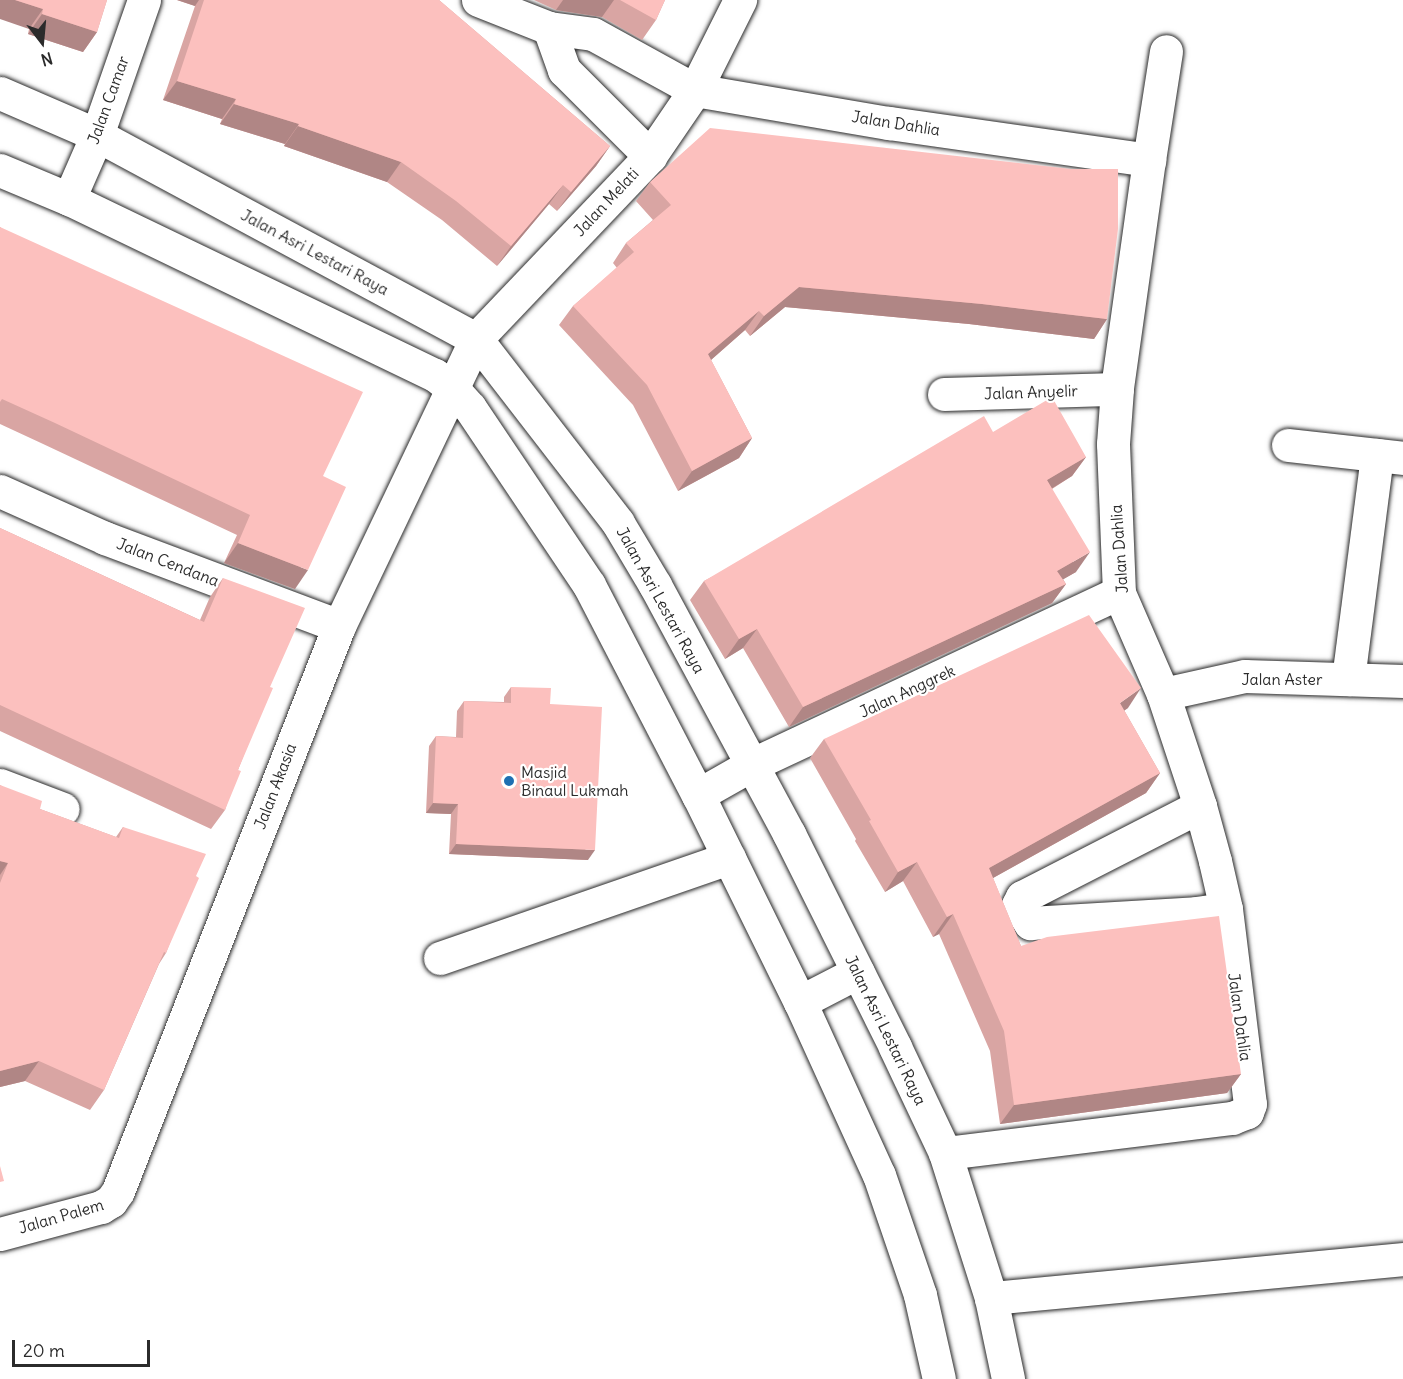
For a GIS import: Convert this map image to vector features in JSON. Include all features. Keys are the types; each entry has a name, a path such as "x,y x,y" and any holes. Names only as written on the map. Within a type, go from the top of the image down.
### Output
{"street":[{"name":"Jalan Camar","path":"69,199 96,135 144,0"},
{"name":"Jalan Dahlia","path":"478,0 549,28 593,34 695,90 889,123 1149,160 1117,389 1113,444 1119,593 1163,694 1200,806 1226,909 1250,1092 1247,1112 1232,1118 945,1153"},
{"name":"Jalan Melati","path":"453,389 476,339 650,156 695,90 740,0"},
{"path":"549,28 564,70 650,156"},
{"path":"1149,160 1166,51"},
{"name":"Jalan Asri Lestari Raya","path":"0,93 96,135 476,339 618,523 655,585 858,972 945,1153 990,1298 1008,1379"},
{"path":"0,170 69,199 435,375 453,389 470,408 589,585 698,795 800,1002 879,1175 922,1299 939,1379"},
{"name":"Jalan Akasia","path":"118,1191 339,626 453,389"},
{"name":"Jalan Anyelir","path":"944,394 1117,389"},
{"path":"1288,446 1390,456 1348,679"},
{"name":"Jalan Cendana","path":"0,491 105,538 339,626"},
{"name":"Jalan Anggrek","path":"698,795 751,765 1119,593"},
{"name":"Jalan Aster","path":"1163,694 1245,676 1403,681"},
{"path":"0,785 63,809"},
{"path":"1200,806 1022,897 1018,905 1030,923 1196,914 1226,909"},
{"path":"440,958 729,858"},
{"path":"800,1002 858,972"},
{"name":"Jalan Palem","path":"0,1234 101,1207 111,1201 118,1191"},
{"path":"990,1298 1403,1259"}],"building":[{"path":"15,0 107,0 97,32 42,14 43,9"},
{"path":"204,0 439,0 610,146 571,192 563,185 511,246 456,201 401,162 298,126 299,124 234,104 236,99 177,81"},
{"path":"620,0 665,0 656,20"},
{"path":"710,128 1071,169 1118,169 1118,229 1107,319 982,304 799,287 764,316 759,311 708,354 752,438 692,471 647,385 573,306 634,252 626,243 671,205 650,182"},
{"path":"0,227 363,392 323,476 346,487 308,570 238,543 250,515 2,399 0,402"},
{"path":"1052,397 1086,457 1047,480 1090,552 1057,571 1066,584 803,707 757,629 739,639 704,581 984,416 993,432"},
{"path":"0,528 204,622 223,578 305,608 270,687 273,688 238,770 241,771 225,810 0,705"},
{"path":"1089,615 1141,688 1120,703 1160,773 989,868 1021,946 1047,937 1219,916 1241,1074 1014,1105 1004,1031 953,914 947,917 917,862 898,872 824,739"},
{"name":"Masjid Binaul Lukmah","path":"511,687 551,688 550,704 602,707 595,850 456,844 458,804 433,803 436,736 463,738 464,701 511,703"},
{"path":"0,785 42,801 40,809 119,838 123,827 206,854 196,876 199,878 104,1090 39,1061 0,1071 0,883 8,863 0,861"},
{"path":"0,1166 4,1181 0,1182"}],"place":[{"name":"Masjid Binaul Lukmah","path":"509,781"}]}
